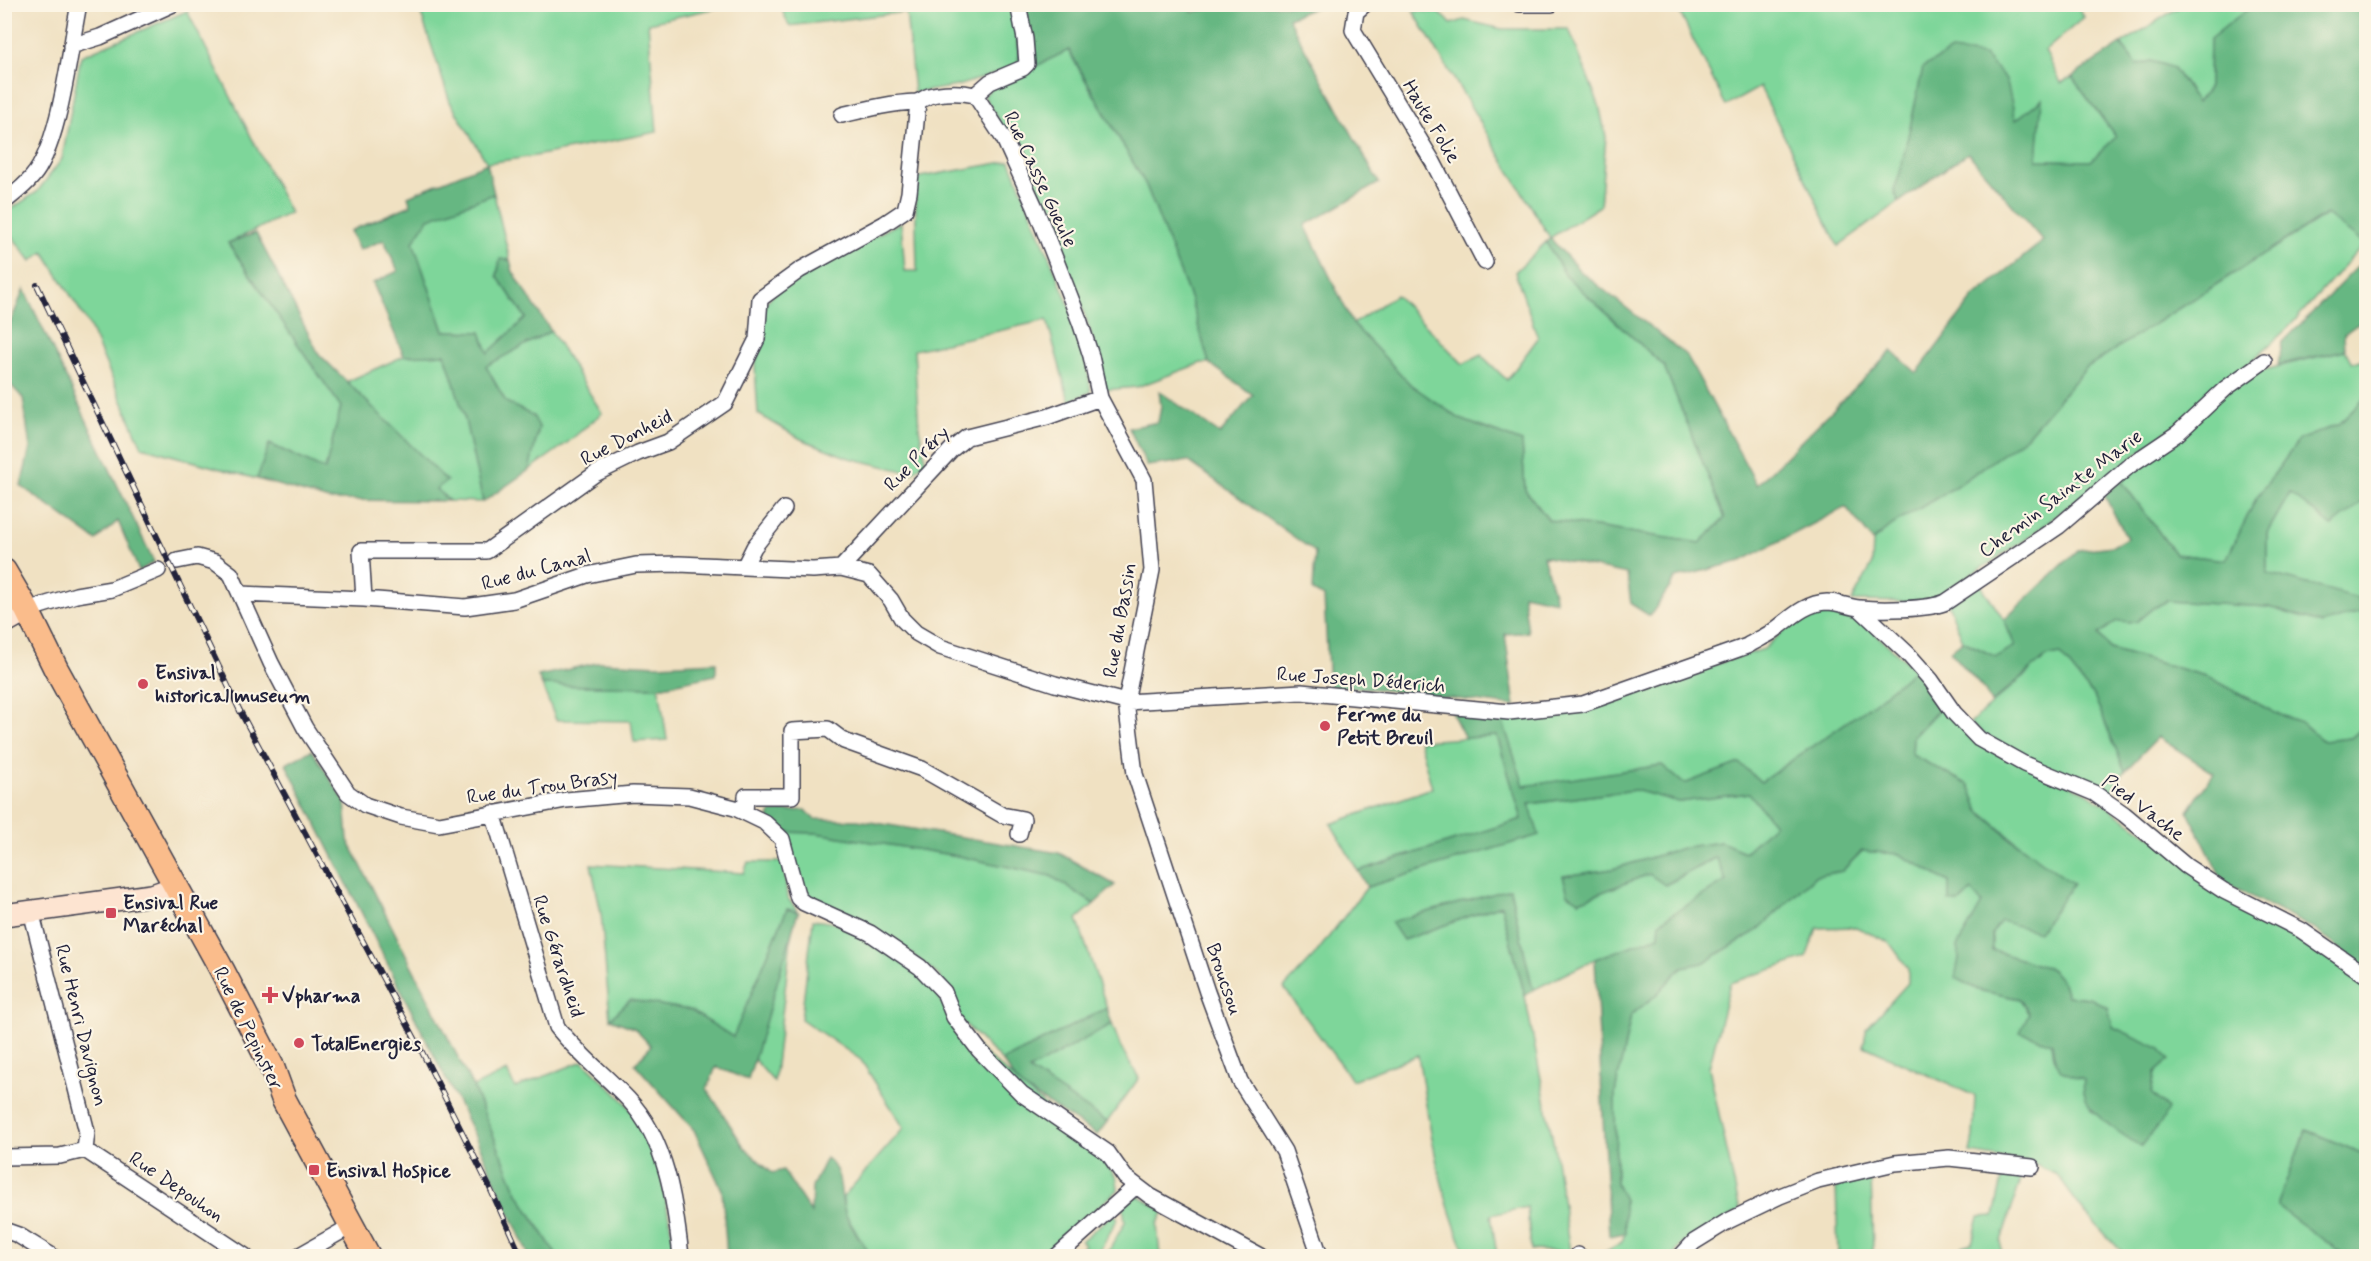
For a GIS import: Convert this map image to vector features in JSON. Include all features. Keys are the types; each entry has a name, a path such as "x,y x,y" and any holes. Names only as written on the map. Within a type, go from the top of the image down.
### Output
{"main road":[{"name":"Rue de Pepinster","path":"4,571 227,980 272,1067 284,1100 368,1257"}],"street":[{"path":"4,202 33,177 49,148 79,4"},
{"path":"71,46 100,37 173,4"},
{"path":"842,115 887,104 905,101 918,102 930,96 964,92 975,95 990,82 1023,68 1027,64 1018,4"},
{"name":"Haute Folie","path":"1365,4 1356,12 1353,30 1432,162 1485,262"},
{"path":"1519,4 1552,4"},
{"name":"Rue Casse Gueule","path":"975,95 1004,139 1035,207 1080,321 1104,404"},
{"name":"Rue Donheid","path":"364,600 361,551 487,551 595,474 638,453 668,442 725,403 757,339 760,299 800,270 905,210 909,193 918,102"},
{"name":"Chemin Sainte Marie","path":"1859,608 1925,607 1937,606 1946,602 2059,526 2129,466 2178,433 2226,388 2264,361"},
{"name":"Rue Préry","path":"841,568 951,450 967,437 1104,404"},
{"name":"Rue du Bassin","path":"1104,404 1144,480 1147,499 1152,570 1126,702"},
{"path":"744,567 754,547 784,508"},
{"name":"Rue du Trou Brasy","path":"177,561 197,557 215,562 231,574 266,654 300,719 348,793 365,805 401,817 439,824 566,800 633,794 689,796 740,810 764,822 782,840 798,898 804,903 870,933 920,967 944,992 954,1017 979,1050 1022,1095 1108,1153 1119,1169 1136,1186 1168,1207 1260,1257"},
{"name":"Rue du Canal","path":"241,594 474,606 514,600 587,575 636,565 679,564 813,570 841,568"},
{"name":"Rue Joseph Déderich","path":"841,568 869,575 891,600 902,619 916,633 940,647 1055,684 1126,702 1300,692 1509,712 1583,704 1748,646 1806,607 1827,602 1859,608"},
{"path":"4,623 27,610 76,594 112,589 158,570"},
{"name":"Pied Vache","path":"1859,608 1908,654 1931,680 1954,713 1979,739 2024,764 2094,793 2124,814 2186,866 2233,896 2301,930 2367,975"},
{"name":"Broucsou","path":"1126,702 1135,774 1207,992 1240,1082 1284,1151 1320,1257"},
{"path":"740,810 746,796 792,796 792,731 828,729 844,741 922,769 1002,815 1023,819 1019,834"},
{"name":"Rue Gérardheid","path":"494,813 557,1027 570,1043 628,1099 647,1122 667,1174 681,1257"},
{"path":"4,915 152,895 175,887"},
{"name":"Rue Henri Davignon","path":"31,910 87,1132 85,1150"},
{"path":"4,1157 60,1156 85,1150"},
{"name":"Rue Depouhon","path":"85,1150 244,1257"},
{"path":"1681,1257 1694,1242 1728,1221 1818,1181 1895,1163 1949,1158 2032,1167"},
{"path":"1057,1257 1136,1186"},
{"path":"298,1257 351,1226"},
{"path":"11,1233 52,1257"}],"green space":[{"path":"418,4 730,5 648,23 657,132 487,163 450,102"},
{"path":"1192,4 1192,12 1226,5 1322,5 1288,18 1379,183 1305,225 1353,324 1411,385 1460,419 1522,442 1525,490 1549,520 1700,543 1725,518 1664,366 1566,276 1546,242 1550,238 1580,271 1687,356 1757,485 1892,351 1917,373 1974,297 2043,241 1968,153 1899,202 1894,191 1923,67 1951,51 1984,55 2006,79 2016,120 2042,99 2037,160 2091,161 2116,137 2072,77 2121,44 2137,65 2151,61 2174,68 2197,103 2209,87 2210,39 2245,11 2259,5 2366,5 2366,242 2364,244 2326,214 2087,367 2026,437 1958,485 1892,525 1873,541 1846,507 1741,561 1676,578 1650,616 1631,604 1627,574 1543,556 1556,601 1523,594 1528,632 1505,634 1515,706 1368,688 1329,687 1324,597 1313,591 1315,552 1188,461 1147,466 1129,428 1158,422 1161,407 1159,391 1220,434 1253,395 1209,363 1191,300 1146,185 1069,50 1030,69 1019,66 1014,5"},
{"path":"780,5 1014,5 1019,66 957,86 914,93 906,12 789,26"},
{"path":"1676,5 2077,5 2084,17 2045,51 2061,83 2072,77 2116,137 2091,161 2037,160 2041,100 2016,120 1900,173 1894,191 1899,202 1838,246 1760,87 1726,106"},
{"path":"2182,5 2259,5 2245,11 2210,39 2209,87 2197,103 2174,68 2151,61 2137,65 2121,44"},
{"path":"187,11 290,213 228,243 341,406 325,470 270,444 257,479 142,447 89,325 44,252 31,261 5,227 5,213 37,192 62,159 81,56"},
{"path":"1413,11 1439,14 1451,24 1464,20 1502,29 1569,29 1599,105 1606,137 1600,206 1550,238"},
{"path":"1068,50 1146,185 1191,300 1209,363 1201,363 1137,387 1104,390 1098,359 1079,298 1040,201 984,96 991,88"},
{"path":"1010,161 1083,339 1091,392 1069,401 1047,320 914,350 919,428 926,461 912,473 849,458 801,439 758,414 755,367 766,302 784,284 901,222 905,271 917,271 915,178"},
{"path":"487,163 494,194 429,218 413,242 444,331 481,332 488,353 526,318 497,276 500,259 510,260 513,272 551,331 486,366 506,402 533,416 539,427 529,470 483,502 464,415 445,354 404,356 373,283 398,271 384,240 359,250 350,231 411,205 408,196"},
{"path":"494,194 510,260 500,260 497,276 526,318 488,353 481,332 444,331 413,242 429,218"},
{"path":"2327,214 2364,244 2288,328 2234,377 2021,543 1934,598 1918,602 1852,601 1872,565 1873,541 1892,525 1958,485 2026,437 2087,367"},
{"path":"256,233 319,354 447,481 436,489 449,501 329,500 257,479 269,444 325,470 341,407 228,243"},
{"path":"1546,242 1566,276 1664,366 1725,518 1701,543 1549,520 1525,490 1522,442 1460,419 1411,385 1353,324 1396,295 1463,364 1481,355 1507,380 1538,338 1515,272"},
{"path":"2366,258 2366,318 2344,334 2345,350 2278,365 2282,343"},
{"path":"24,289 154,562 139,571 118,521 96,540 21,486 30,448 23,398 5,379 4,338"},
{"path":"551,331 602,413 567,443 529,470 539,427 533,416 506,402 485,366"},
{"path":"2345,350 2352,363 2366,358 2366,397 2339,424 2299,440 2256,499 2226,560 2175,554 2120,479 2248,374"},
{"path":"445,354 464,415 483,502 449,501 436,488 446,481 346,382 404,356"},
{"path":"2366,397 2366,499 2332,526 2290,493 2267,533 2267,573 2358,598 2362,612 2322,624 2269,607 2167,601 2153,608 2136,622 2117,621 2099,634 2110,649 2209,677 2275,713 2301,722 2323,741 2351,738 2366,725 2366,969 2314,929 2223,882 2188,811 2214,773 2158,737 2125,771 2095,698 2060,654 2046,657 1991,703 1985,691 1950,651 1963,641 1996,657 2015,646 2004,620 2078,550 2113,546 2127,538 2104,495 2120,479 2175,554 2226,560 2256,499 2299,440 2339,424"},
{"path":"2290,493 2359,503 2366,499 2366,725 2351,738 2323,741 2301,722 2275,713 2209,677 2110,649 2098,634 2117,621 2136,622 2153,608 2167,601 2269,607 2322,624 2357,598 2267,573 2267,533"},
{"path":"1979,582 2004,620 2015,646 1996,657 1963,641 1948,604"},
{"path":"1847,609 1915,669 1874,703 1761,782 1739,763 1684,784 1662,765 1523,787 1501,716 1538,717 1599,707 1684,674 1764,649 1794,621 1815,611"},
{"path":"2060,654 2095,698 2125,771 2108,796 2012,755 1970,723 2046,657"},
{"path":"601,662 658,665 716,662 716,675 659,687 542,685 538,676"},
{"path":"1915,669 1943,705 1913,736 1912,755 1969,785 1979,811 2011,839 2073,884 2039,932 2001,921 1992,933 1992,950 2051,969 2063,983 2067,996 2090,998 2108,1008 2113,1027 2161,1049 2169,1060 2155,1073 2151,1093 2168,1109 2162,1121 2141,1147 2112,1127 2102,1120 2087,1102 2084,1080 2061,1071 2054,1057 2052,1043 2020,1032 2029,1014 2020,999 1978,990 1955,978 1959,958 1957,947 1982,903 1972,891 1959,903 1949,901 1949,882 1899,854 1862,851 1842,871 1815,876 1758,930 1703,963 1682,967 1655,996 1631,1015 1615,1093 1616,1183 1624,1200 1625,1233 1609,1236 1595,959 1659,936 1660,922 1726,881 1716,857 1665,885 1649,874 1579,901 1568,894 1563,876 1613,869 1686,847 1721,842 1745,852 1774,824 1749,793 1679,802 1635,790 1529,804 1539,835 1367,887 1358,871 1522,819 1497,736 1465,738 1452,713 1501,716 1524,786 1662,765 1684,784 1739,763 1761,782 1874,703"},
{"path":"542,685 659,687 667,740 634,742 631,721 556,720"},
{"path":"1943,705 1971,736 2087,793 2366,982 2366,1155 2306,1130 2277,1206 2346,1256 2126,1256 2085,1213 2056,1174 2031,1163 1970,1153 1975,1096 1864,1046 1866,1029 1908,983 1908,968 1889,942 1856,927 1817,928 1806,958 1730,983 1709,1068 1740,1211 1682,1244 1673,1256 1598,1256 1622,1242 1625,1233 1624,1200 1616,1183 1615,1093 1631,1015 1655,996 1682,967 1703,963 1758,930 1815,876 1842,871 1862,851 1899,854 1949,882 1949,901 1959,903 1972,890 1983,903 1957,947 1959,958 1978,990 2020,999 2052,1043 2054,1057 2084,1080 2091,1110 2141,1147 2155,1073 2168,1060 2136,1038 2113,1027 2108,1008 2090,998 2067,996 2063,983 2051,969 1991,950 1992,933 2038,860 1979,811 1969,785 1912,755 1913,737"},
{"path":"1497,736 1522,819 1358,871 1331,824 1432,788 1419,741"},
{"path":"312,750 345,802 348,840 473,1087 517,1192 557,1256 529,1256 474,1134 286,764"},
{"path":"1635,790 1679,802 1750,793 1775,825 1745,852 1721,842 1686,847 1613,869 1563,876 1579,901 1649,874 1666,885 1717,857 1726,882 1660,922 1659,936 1595,959 1533,990 1510,889 1403,940 1501,905 1525,996 1554,1146 1570,1252 1531,1250 1527,1207 1491,1215 1497,1256 1467,1256 1442,1183 1418,1055 1352,1080 1284,988 1314,956 1367,887 1538,835 1529,804"},
{"path":"806,810 814,819 858,820 1059,853 1115,885 1094,904 1051,876 958,856 816,833 784,832 769,819 771,812"},
{"path":"784,832 816,833 958,856 1051,876 1094,904 1077,919 1107,1008 1002,1061 958,1017 939,976 898,943 803,893"},
{"path":"748,862 784,862 787,897 798,912 787,909 733,1038 690,1010 630,1000 610,1019 601,913 591,864 744,873"},
{"path":"1510,889 1533,990 1525,996 1501,905 1403,940 1391,922"},
{"path":"787,909 798,912 748,1080 716,1067 707,1089 744,1147 772,1173 783,1170 811,1213 812,1187 826,1158 832,1163 839,1177 848,1220 869,1253 874,1256 727,1256 722,1190 694,1130 635,1064 651,1046 634,1028 610,1019 630,1000 690,1010 733,1037"},
{"path":"813,920 836,923 894,952 933,983 953,1026 1100,1154 1117,1179 1118,1190 1047,1256 874,1256 869,1253 845,1214 843,1197 904,1128 861,1060 801,1019"},
{"path":"792,930 774,1082 754,1059"},
{"path":"1107,1008 1112,1024 1029,1070 1107,1122 1097,1135 1020,1086 1002,1061"},
{"path":"1112,1024 1121,1048 1139,1078 1107,1122 1028,1070"},
{"path":"583,1061 626,1103 656,1147 676,1256 557,1256 517,1192 473,1087 507,1071 515,1088"},
{"path":"2306,1130 2366,1155 2366,1256 2346,1256 2277,1206"},
{"path":"2005,1166 2024,1170 2001,1241 2001,1256 1954,1256 1962,1246 1972,1243 1979,1217 1994,1216"},
{"path":"1871,1172 1873,1252 1884,1253 1884,1256 1838,1256 1836,1183"},
{"path":"1137,1195 1164,1211 1157,1225 1160,1256 1106,1256 1125,1222 1123,1206"},
{"path":"1113,1214 1118,1218 1097,1256 1067,1256 1072,1248 1077,1253 1085,1245 1081,1241"}],"railway":[{"path":"37,285 240,711 420,1048 521,1256"}],"place":[{"name":"Ensival historical museum","path":"143,684"},
{"name":"Ferme du Petit Breuil","path":"1325,726"},
{"name":"Ensival Rue Maréchal","path":"111,913"},
{"name":"Vpharma","path":"270,995"},
{"name":"TotalEnergies","path":"299,1043"},
{"name":"Ensival Hospice","path":"314,1170"}]}
